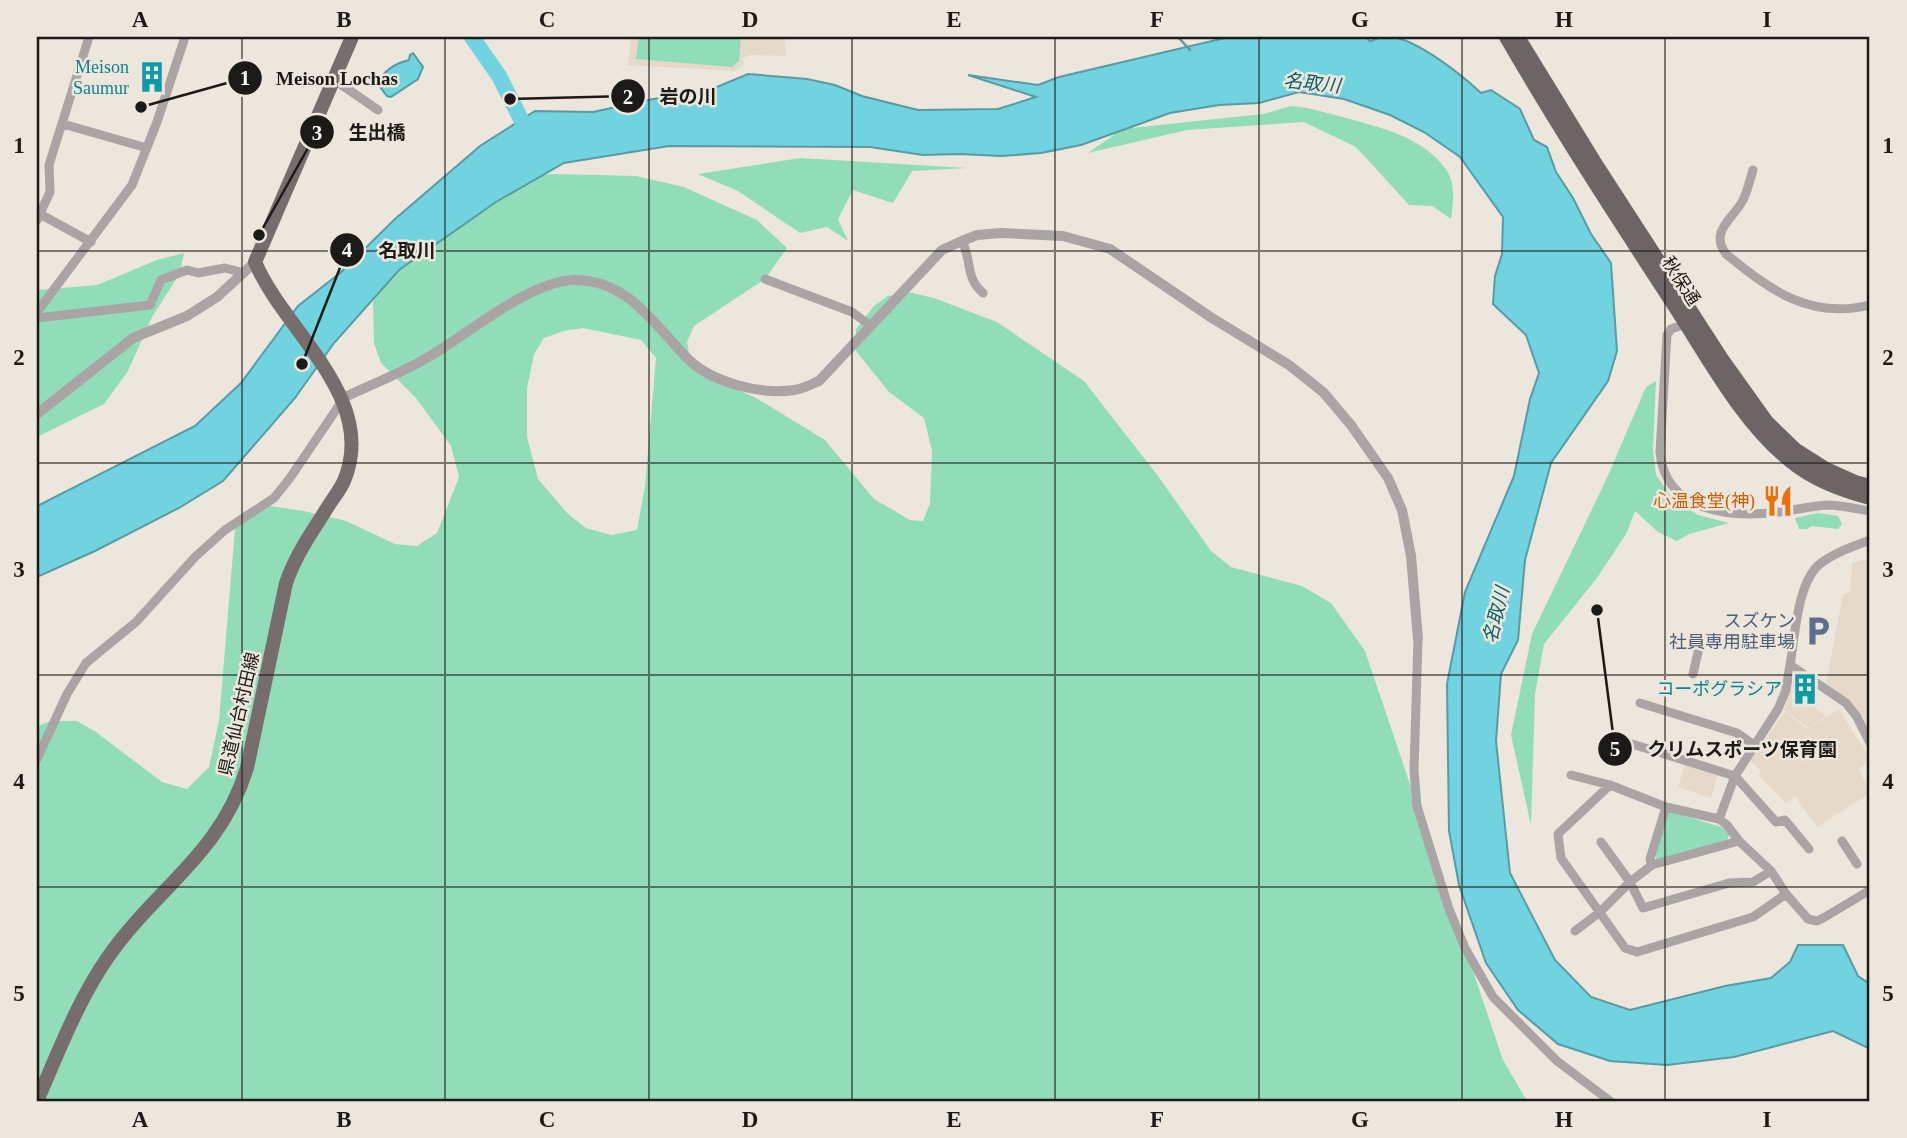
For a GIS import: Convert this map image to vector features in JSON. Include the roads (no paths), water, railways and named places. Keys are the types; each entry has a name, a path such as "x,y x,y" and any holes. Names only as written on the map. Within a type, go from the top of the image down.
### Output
{"highway":[{"name":"秋保通","path":"1506,37 1543,101 1686,324 1730,391 1773,446 1816,479 1870,498"},
{"name":"秋保通","path":"1518,37 1594,161 1722,359 1767,422 1797,450 1826,470 1870,486"}],"main road":[{"path":"252,269 352,37"},
{"name":"県道仙台村田線","path":"37,1101 81,1004 107,958 124,936 203,852 227,818 247,768 286,583 295,559 343,483 350,463 351,437 343,398 252,269"}],"street":[{"path":"89,37 49,165 50,192 38,217 91,242"},
{"path":"37,312 132,184 186,37"},
{"path":"333,79 378,110"},
{"path":"63,124 147,148"},
{"path":"1753,170 1744,199 1720,234 1721,248 1726,254 1793,301 1821,308 1842,309 1870,305"},
{"path":"37,759 67,694 86,663 136,622 195,557 225,530 274,498 343,398 424,360 493,315 546,285 576,280 622,292 641,307 691,362 722,380 750,389 796,390 819,381 942,250 977,235 1063,236 1110,249 1212,318 1289,365 1323,392 1388,478 1402,510 1411,556 1418,639 1415,771 1417,806 1449,909 1465,948 1493,997 1557,1061 1610,1101"},
{"path":"962,242 968,253 974,286 983,293"},
{"path":"37,318 150,305 161,280 187,270 198,273 225,268 252,269"},
{"path":"37,414 133,338 187,316 217,297 252,269"},
{"path":"765,279 852,312 871,326"},
{"path":"1686,324 1671,329 1667,335 1660,452 1661,467 1668,482 1679,494 1702,506 1731,513 1776,513 1826,505 1870,511"},
{"path":"1718,819 1734,776 1778,709 1786,691 1804,590 1813,571 1843,550 1870,540"},
{"path":"1693,674 1699,648"},
{"path":"1790,665 1846,703 1857,717 1870,743"},
{"path":"1640,704 1737,733 1754,745"},
{"path":"1629,743 1734,776 1776,822 1785,820 1809,849"},
{"path":"1571,775 1610,785 1666,807 1718,819 1771,871 1786,894 1808,919 1816,920 1870,890"},
{"path":"1610,785 1558,834 1560,858 1625,948 1637,951 1753,917 1786,894"},
{"path":"1651,865 1650,859 1666,807"},
{"path":"1575,931 1651,865 1739,841"},
{"path":"1842,841 1857,864"},
{"path":"1601,842 1630,882 1643,908 1729,883 1753,883 1771,871"}],"water":[{"path":"1229,37 1365,37 1370,41 1388,37 1402,39 1426,51 1481,93 1491,90 1520,109 1534,140 1547,147 1556,172 1591,234 1611,263 1617,351 1608,381 1551,463 1525,560 1518,640 1501,674 1496,741 1510,873 1555,960 1591,997 1630,1010 1725,986 1771,978 1790,962 1798,945 1843,945 1858,976 1870,984 1870,1049 1833,1031 1734,1057 1667,1065 1610,1061 1558,1044 1518,1010 1486,963 1459,885 1449,831 1447,684 1465,592 1514,476 1530,399 1539,373 1526,335 1493,304 1495,276 1502,254 1503,217 1460,157 1424,132 1390,115 1344,99 1299,92 1259,103 1219,105 1170,113 1081,145 1041,153 1001,156 923,155 870,147 669,146 564,163 496,202 399,270 334,343 295,398 223,481 179,508 37,577 37,506 195,426 241,383 298,306 340,273 395,219 480,146 535,111 593,112 653,99 700,94 748,74 807,79 918,110 998,109 1036,97 968,75 1038,85 1059,77"},
{"path":"413,53 423,67 418,79 391,97 387,96 377,83 391,68 409,60"}],"waterway":[{"path":"472,37 499,76 530,137"},
{"path":"1178,37 1190,50"}],"place":[{"name":"Meison Saumur","path":"152,77"},
{"name":"岩の川","path":"510,99"},
{"name":"Meison Lochas","path":"141,107"},
{"name":"生出橋","path":"259,235"},
{"name":"名取川","path":"302,364"},
{"name":"心温食堂(神)","path":"1778,501"},
{"name":"クリムスポーツ保育園","path":"1597,610"},
{"name":"スズケン 社員専用駐車場","path":"1818,631"},
{"name":"コーポグラシア","path":"1805,689"}]}
